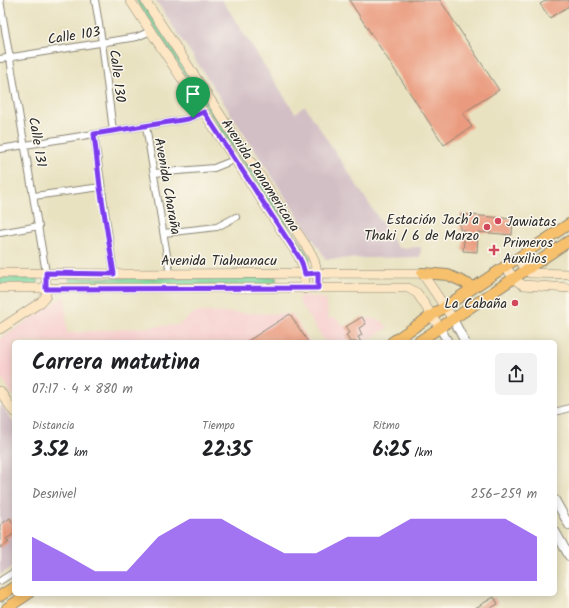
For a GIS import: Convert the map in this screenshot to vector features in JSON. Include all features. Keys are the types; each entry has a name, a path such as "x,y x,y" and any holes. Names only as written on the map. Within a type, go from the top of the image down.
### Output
{"highway":[{"path":"395,340 569,224"},
{"path":"421,340 569,241"},
{"path":"422,273 448,275 474,287"},
{"path":"0,596 12,588"},
{"path":"7,608 25,596"}],"main road":[{"name":"Avenida Panamericana","path":"130,0 299,257 305,274 306,289"},
{"name":"Avenida Panamericana","path":"145,0 312,255 318,273 318,288"},
{"path":"517,258 530,273 569,274"},
{"path":"505,266 514,278 523,285 569,288"},
{"name":"Avenida Tiahuanacu","path":"0,273 422,273"},
{"name":"Calle 131","path":"46,273 46,289"},
{"path":"422,273 453,319"},
{"name":"Avenida Tiahuanacu","path":"0,288 408,288 417,293 440,328"},
{"path":"0,329 41,302 46,296 46,289"},
{"path":"0,391 12,409"}],"street":[{"name":"Calle 131","path":"0,0 46,273"},
{"name":"Calle 130","path":"95,0 102,42 113,131"},
{"name":"Calle 103","path":"0,59 137,37 150,31"},
{"path":"0,149 188,119 204,112"},
{"name":"Avenida Charaña","path":"146,126 170,274"},
{"path":"94,134 100,187 114,274"},
{"path":"154,173 214,168 234,160"},
{"path":"34,196 100,187"},
{"path":"164,233 217,227 236,217"},
{"path":"0,233 39,226"},
{"path":"453,319 465,340"},
{"path":"440,328 447,340"},
{"path":"557,411 569,408"},
{"path":"557,503 568,522"},
{"path":"557,535 569,556"},
{"path":"0,581 12,573"}],"shaded area":[{"path":"156,0 222,0 295,113 305,106 398,248 421,247 420,257 326,259"},
{"path":"300,295 326,299 328,318 336,318 345,327 362,317 382,321 388,328 368,340 324,340 299,301"},
{"path":"65,296 67,333 178,325 195,312 292,314 309,340 12,340 12,395 0,376 0,339"},
{"path":"0,402 12,421 12,567 0,575"}],"green space":[{"path":"136,0 141,0 311,259 308,262"},
{"path":"0,277 38,278 38,285 0,285"},
{"path":"276,277 276,285 70,285 69,278"}],"building":[{"path":"349,0 440,0 499,90 463,113 472,127 444,145"},
{"path":"547,0 569,0 569,6 550,18 540,4"},
{"name":"Estación Jach’a Thaki / 6 de Marzo","path":"461,214 513,219 512,235 478,232 477,252 463,251 465,230 460,230"},
{"path":"290,314 307,340 249,340"},
{"path":"362,317 366,324 359,328 362,335 358,337 360,340 349,340 346,335 349,333 345,327"},
{"path":"10,518 12,522 12,535 6,539 9,542 0,548 0,525"},
{"path":"494,597 498,604 491,608 475,608"}],"place":[{"name":"Jawiatas","path":"498,221"},
{"name":"Estación Jach’a Thaki / 6 de Marzo","path":"487,227"},
{"name":"Primeros Auxilios","path":"494,250"},
{"name":"La Cabaña","path":"515,303"}],"route":[{"path":"204,112 234,160 299,257 305,274 318,273 318,288 46,289 46,273 114,274 100,187 94,134 193,118 204,112"}]}
